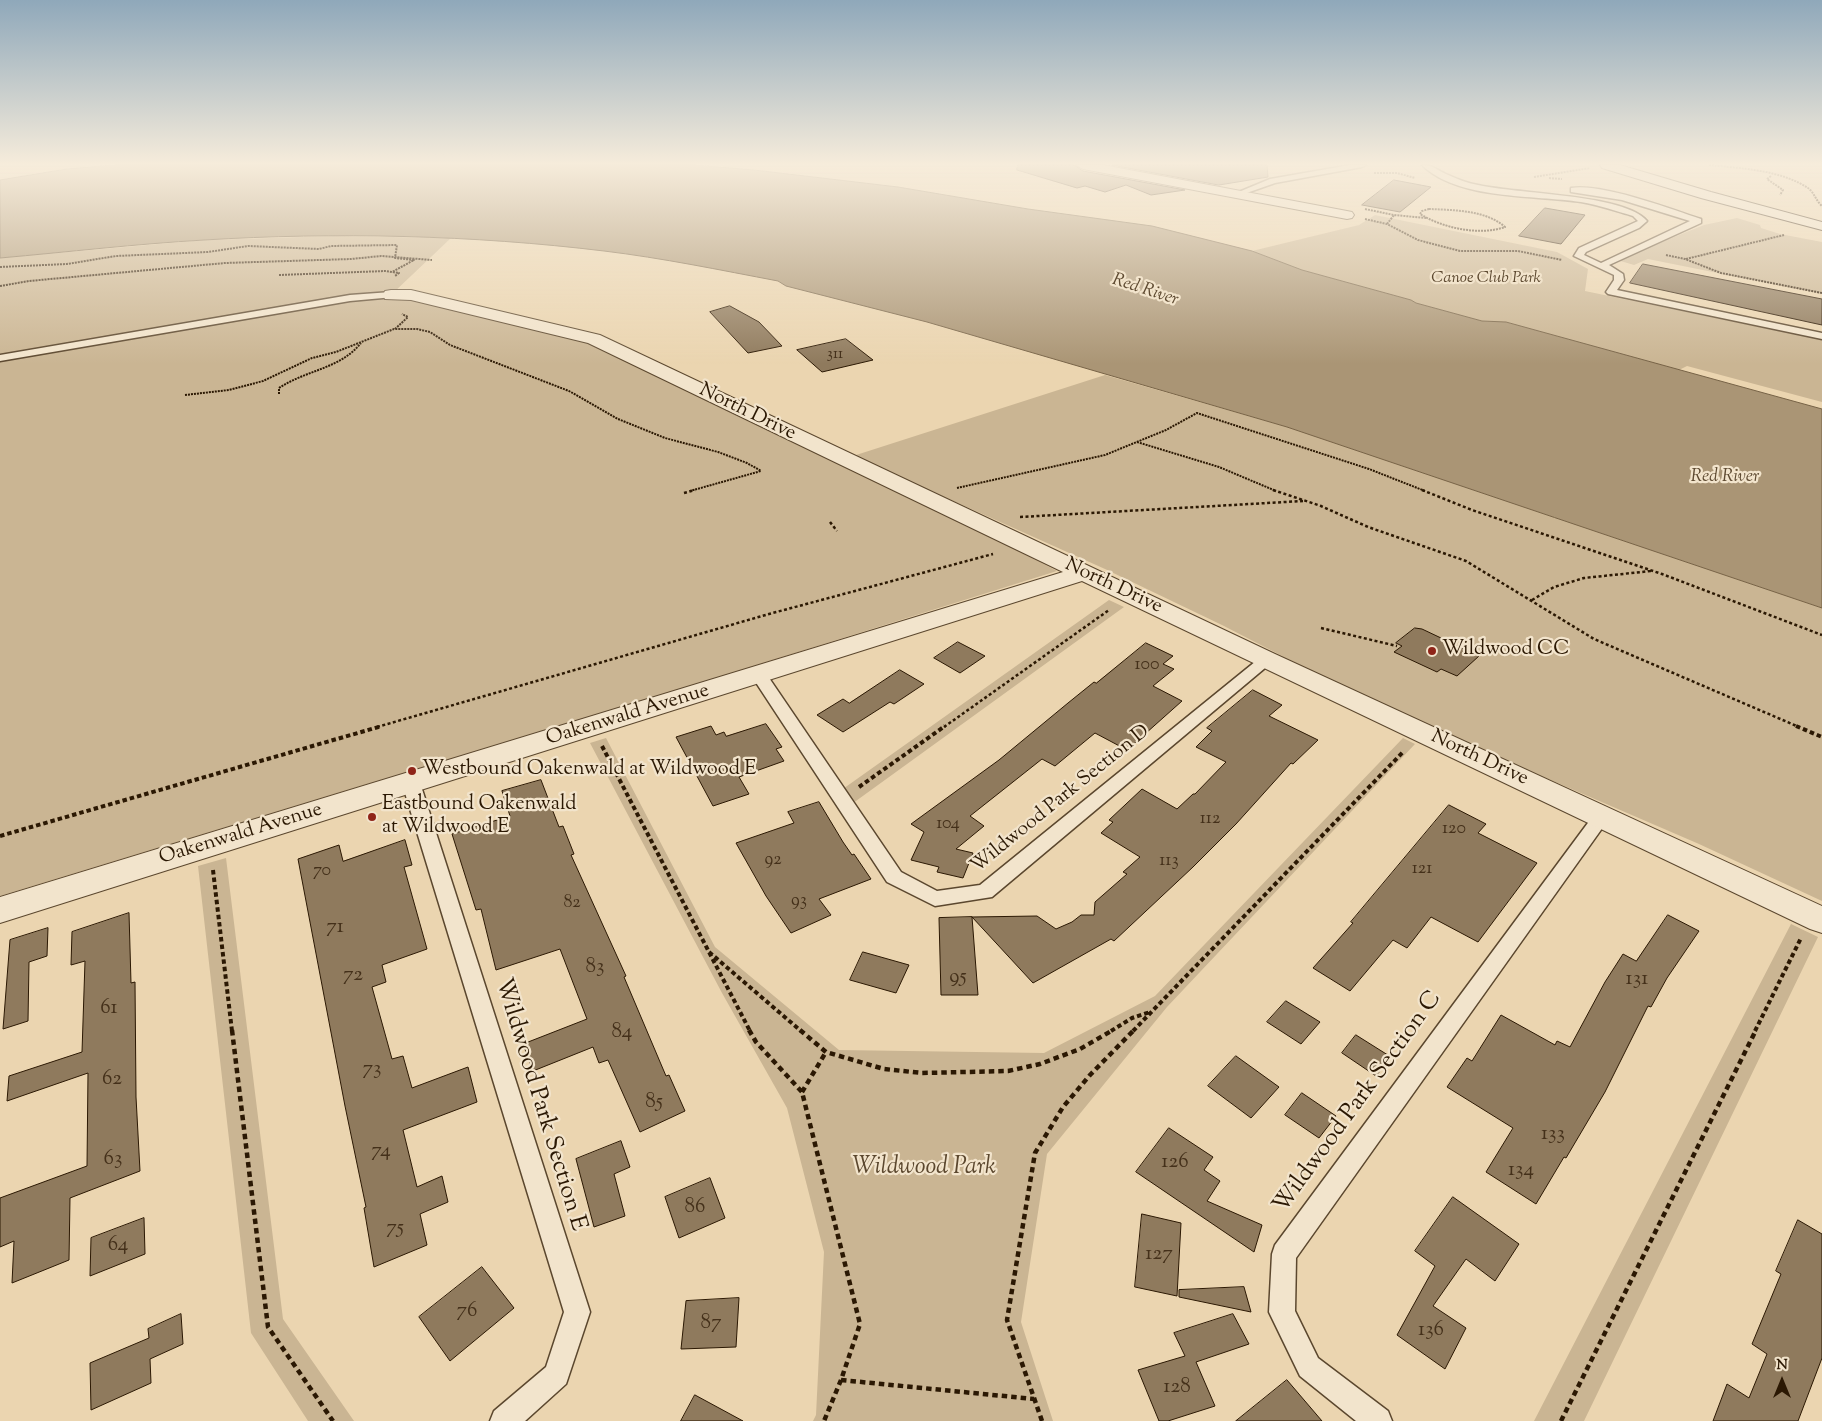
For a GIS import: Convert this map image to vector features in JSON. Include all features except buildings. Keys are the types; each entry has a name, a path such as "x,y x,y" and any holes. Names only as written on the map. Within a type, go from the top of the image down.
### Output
{"street":[{"name":"North Drive","path":"391,295 411,294 594,340 1084,574 1817,918"},
{"name":"Oakenwald Avenue","path":"0,910 1084,574"}],"lane":[{"path":"1624,231 1582,250 1579,256 1618,274 1619,280 1611,292 1822,336"},
{"path":"1603,267 1606,263 1675,231"},
{"path":"0,358 350,298 391,295"},
{"name":"Wildwood Park Section D","path":"759,675 894,877 935,899 985,892 1266,660"},
{"name":"Wildwood Park Section E","path":"411,783 577,1312 557,1375 504,1421"},
{"name":"Wildwood Park Section C","path":"1378,1421 1309,1367 1282,1312 1284,1254 1602,816"}],"path":[{"path":"1401,231 1418,240 1460,251 1518,251 1567,261"},
{"path":"1685,259 1788,234 1780,231"},
{"path":"0,267 67,264 116,256 208,252 248,246 319,250 346,245 397,245 395,256"},
{"path":"1639,248 1685,259 1721,273 1822,293"},
{"path":"392,272 414,260 395,258 395,256"},
{"path":"0,286 29,281 225,263 395,256 432,260"},
{"path":"279,394 279,388 287,382 335,364 356,352 368,338 394,329 416,329 430,332 450,345 569,391 618,419 665,438 718,452 747,463 761,471 684,493"},
{"path":"185,394 229,390 263,381 312,358 362,343"},
{"path":"923,497 1010,475 1105,455 1166,430 1197,413 1369,469 1472,510 1652,571 1822,635"},
{"path":"1136,442 1218,467 1306,501 1368,528 1466,561 1594,639 1822,737"},
{"path":"1020,517 1306,501"},
{"path":"830,522 837,531"},
{"path":"0,836 769,614 945,565 1025,546"},
{"path":"1532,600 1554,587 1584,578 1652,571"},
{"path":"842,800 1130,595"},
{"path":"1321,628 1397,646"},
{"path":"592,727 706,950 756,1042 802,1092 860,1324 841,1380 824,1421"},
{"path":"1042,1421 1007,1320 1034,1153 1063,1107 1090,1075 1421,732"},
{"path":"209,845 268,1327 333,1421"},
{"path":"1561,1421 1817,918"},
{"path":"706,950 826,1052 884,1069 922,1073 1008,1071 1040,1064 1080,1049 1132,1018 1150,1012"},
{"path":"802,1092 826,1052"},
{"path":"841,1380 1034,1399"}],"green space":[{"name":"Canoe Club Park","path":"1333,231 1455,231 1557,252 1588,269 1585,291 1822,340 1822,402 1687,366 1679,370 1506,322 1482,321 1302,270 1252,251"},
{"path":"1688,231 1771,231 1822,242 1822,294 1648,259 1634,265 1617,260"},
{"path":"334,236 451,238 392,294 594,339 843,459 1057,571 709,680 0,896 0,258 204,240"},
{"path":"1105,375 1287,427 1822,608 1822,901 1699,844 1379,706 1222,625 1105,569 853,456"},
{"path":"1109,600 1124,607 849,806 840,791"},
{"name":"Wildwood Park","path":"606,738 715,947 839,1050 1044,1053 1155,996 1403,738 1415,744 1167,1007 1047,1154 1021,1322 1053,1421 813,1421 816,1415 824,1252 787,1108 722,993 590,743"},
{"path":"226,858 283,1319 354,1421 308,1421 251,1333 198,866"},
{"path":"1791,924 1818,937 1584,1421 1534,1421"}],"water":[{"name":"Red River","path":"0,231 1173,231 1252,251 1302,270 1416,303 1482,321 1506,322 1822,409 1822,608 1287,427 927,322 786,286 778,281 604,251 504,241 404,236 304,236 204,240 0,258"}],"place":[{"name":"Wildwood CC","path":"1432,651"},
{"name":"Westbound Oakenwald at Wildwood E","path":"412,771"},
{"name":"Eastbound Oakenwald at Wildwood E","path":"372,817"}]}
